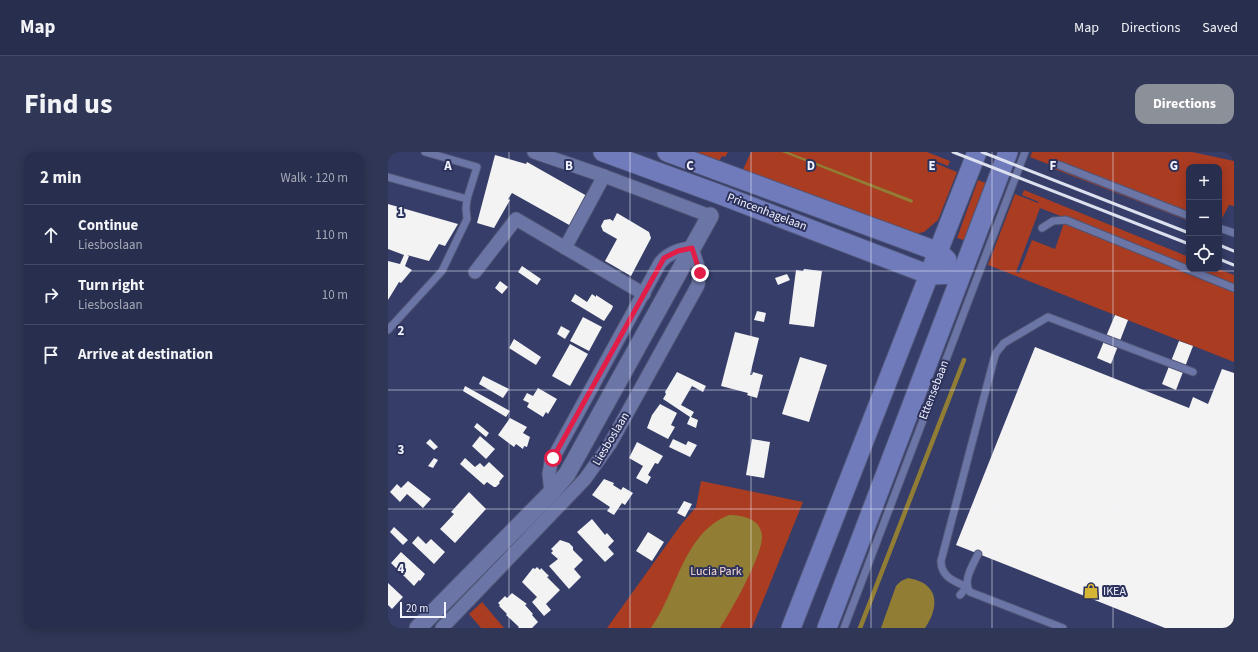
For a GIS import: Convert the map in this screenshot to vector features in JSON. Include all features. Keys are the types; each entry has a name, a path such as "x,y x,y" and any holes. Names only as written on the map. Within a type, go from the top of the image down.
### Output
{"main road":[{"name":"Princenhagelaan","path":"603,152 721,195 930,275"},
{"name":"Princenhagelaan","path":"667,152 939,252"},
{"path":"791,628 978,152"},
{"name":"Ettensebaan","path":"827,628 1008,152"},
{"path":"939,252 961,274"},
{"path":"930,275 961,274"}],"street":[{"path":"534,152 604,176 710,216"},
{"path":"565,248 604,176"},
{"name":"Liesboslaan","path":"442,628 463,594 567,474 710,216"},
{"path":"476,272 516,219 644,294"},
{"path":"551,493 549,474 551,462 664,258 678,251 692,248"},
{"name":"Liesboslaan","path":"418,628 463,594 575,492 603,455 698,285 700,273 692,248"}],"lane":[{"path":"388,330 442,271 467,219 467,199 477,167 425,152"},
{"name":"Ettensebaan","path":"844,628 1025,152"},
{"path":"1059,165 1186,215"},
{"path":"388,177 467,199"},
{"path":"1042,228 1053,221 1066,220 1234,288"},
{"path":"1222,229 1234,232"},
{"path":"967,587 949,579 944,574 940,561 994,358 1004,343 1048,317 1193,372"},
{"path":"978,554 967,581 967,587 970,592 996,606 1030,619 1059,627"},
{"path":"960,595 967,587"}],"green space":[{"path":"681,152 728,152 725,157 722,156 717,165"},
{"path":"751,152 927,152 950,161 948,166 931,159 930,161 957,172 938,220 924,232 910,235 741,174"},
{"path":"1032,152 1192,152 1234,161 1234,206 1229,205 1222,218 1222,164 1186,164 1186,211 1056,161 1054,167 1186,218 1186,220 1052,168 1053,166 1030,157"},
{"path":"978,180 991,185 967,241 957,238"},
{"path":"1024,190 1186,256 1186,265 1040,208 1016,272 1019,273 1032,240 1055,249 1064,223 1234,292 1234,362 988,265 1015,194 1038,203 1039,202 1022,195"},
{"path":"1222,270 1234,275 1234,285 1203,272 1222,272"},
{"name":"Lucia Park","path":"701,481 803,502 752,628 607,628 680,526 696,507"},
{"path":"482,602 504,628 481,628 469,614"}],"shaded area":[{"path":"782,152 788,152 913,200 912,203"},
{"path":"729,515 745,517 755,522 761,530 762,536 761,545 752,569 720,628 651,628 660,614 682,565 691,549 701,535 714,524"},
{"path":"908,578 926,585 931,590 934,597 934,604 930,620 925,628 881,628 896,586 901,581"}],"building":[{"path":"495,155 526,164 527,162 587,196 571,226 512,193 508,199 510,200 494,228 477,223"},
{"path":"388,204 458,224 445,246 439,244 429,261 407,255 409,256 405,266 412,270 401,283 399,282 388,300 388,261 400,264 404,255 388,249"},
{"path":"617,213 649,232 651,238 631,276 605,261 617,239 603,231 601,226 604,220 610,219 613,221"},
{"path":"522,266 541,279 537,285 518,272"},
{"path":"804,269 822,271 814,327 789,324 796,270 803,271"},
{"path":"787,274 790,280 778,285 775,278"},
{"path":"500,281 508,287 502,294 495,288"},
{"path":"575,294 587,302 592,294 596,297 596,295 613,306 612,309 604,321 571,301"},
{"path":"757,311 766,313 764,322 754,320"},
{"path":"1115,315 1128,320 1111,364 1097,358"},
{"path":"583,317 602,327 589,351 570,341"},
{"path":"561,326 570,331 565,339 557,334"},
{"path":"735,332 759,338 750,375 752,375 753,372 763,375 757,398 747,395 748,393 721,386"},
{"path":"514,339 541,357 536,365 509,348"},
{"path":"1179,341 1193,346 1176,390 1162,384"},
{"path":"570,344 588,354 570,386 552,376"},
{"path":"1035,347 1189,408 1193,397 1208,404 1222,369 1234,373 1234,628 1165,628 956,545"},
{"path":"800,357 827,365 809,422 782,414"},
{"path":"677,372 706,386 703,392 692,386 681,405 694,412 691,417 698,420 696,428 687,424 690,417 663,399 666,394 665,392"},
{"path":"483,376 509,389 503,398 479,384"},
{"path":"465,386 510,411 506,417 463,391"},
{"path":"538,388 557,399 548,414 546,412 543,417 527,407 529,403 523,400 527,393 533,396"},
{"path":"660,404 677,413 671,425 675,427 668,439 647,428 652,415"},
{"path":"510,418 527,427 523,433 530,437 527,447 524,446 523,449 516,444 514,447 498,435"},
{"path":"477,423 489,433 486,437 474,427"},
{"path":"480,436 495,449 486,459 472,446"},
{"path":"430,439 438,447 434,450 426,443"},
{"path":"673,439 686,445 688,441 697,445 690,457 669,447"},
{"path":"752,439 770,442 764,478 746,475"},
{"path":"637,442 663,456 658,464 655,463 648,475 651,477 647,484 636,478 643,466 629,458"},
{"path":"434,458 438,460 433,468 428,466"},
{"path":"465,458 475,467 480,463 484,467 489,462 504,476 499,482 500,483 496,487 487,482 484,485 460,464"},
{"path":"604,479 614,483 613,485 621,490 623,487 633,493 625,505 622,503 614,515 607,511 610,507 592,495"},
{"path":"408,481 431,499 423,508 407,494 400,502 390,492 397,484 401,488"},
{"path":"469,492 486,509 455,543 440,529 454,514 451,512"},
{"path":"684,501 692,504 685,517 677,513"},
{"path":"592,519 605,535 607,533 614,541 608,547 614,554 605,562 577,532"},
{"path":"394,527 408,540 403,545 390,532"},
{"path":"648,532 664,542 652,561 636,551"},
{"path":"418,536 426,544 431,539 445,552 434,564 412,543"},
{"path":"560,540 569,543 573,547 573,550 583,560 574,569 581,577 569,589 549,566 558,559 551,553 553,551 551,549"},
{"path":"401,552 425,574 414,586 391,563"},
{"path":"537,567 540,570 541,568 549,576 547,577 560,590 546,604 551,610 544,616 532,602 537,597 522,582 533,568 535,569"},
{"path":"388,583 403,597 392,609 388,605"},
{"path":"512,593 527,604 525,605 538,622 532,628 518,628 519,627 499,606 500,605 498,603 505,596 507,598"}],"waterway":[{"path":"860,628 964,360"}],"railway":[{"path":"953,152 1186,243"},
{"path":"982,152 1186,232"},
{"path":"1222,246 1234,251"},
{"path":"1222,260 1234,265"}],"place":[{"name":"IKEA","path":"1091,591"}],"route":[{"path":"553,458 660,263 664,258 671,254 685,248 692,248 700,273"}]}
